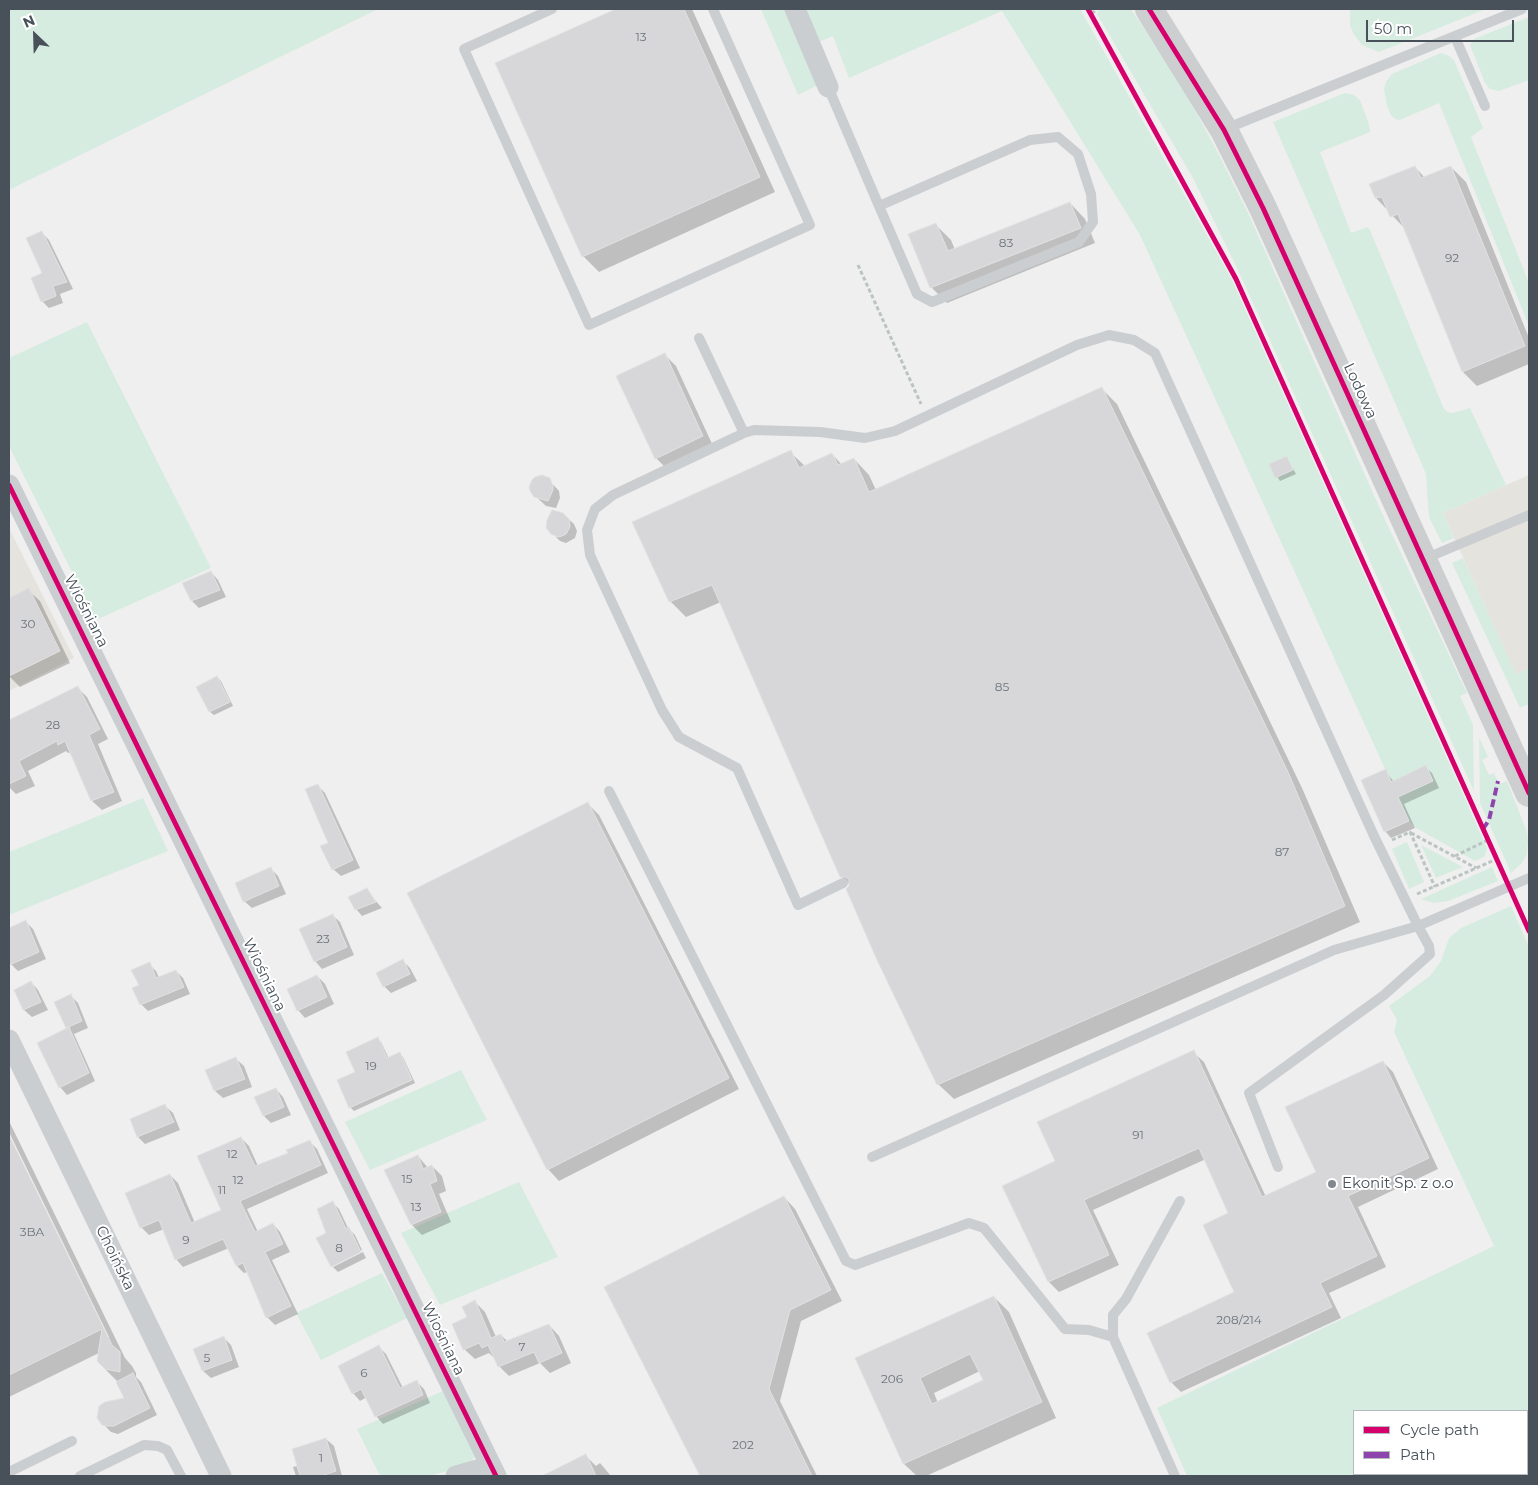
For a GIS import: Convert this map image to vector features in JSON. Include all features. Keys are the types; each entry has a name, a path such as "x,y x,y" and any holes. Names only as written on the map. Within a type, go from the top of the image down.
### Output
{"street":[{"path":"796,9 828,87"},
{"name":"Lodowa","path":"1149,9 1224,130 1263,208 1529,793"},
{"name":"Wiośniana","path":"9,486 494,1471"},
{"name":"Choińska","path":"9,1040 221,1476"},
{"path":"456,1476 494,1471"}],"lane":[{"path":"552,9 464,49 589,325 810,225 713,9"},
{"path":"1224,130 1522,9"},
{"path":"1454,37 1485,106"},
{"path":"828,87 879,206 917,294 932,302 1079,242 1093,222 1091,194 1078,154 1058,137 1030,140 879,206"},
{"path":"843,883 798,905 737,768 679,737 662,710 590,554 587,530 595,509 613,496 744,433 754,430 820,432 865,438 894,431 1077,345 1109,335 1134,340 1156,353 1379,846 1404,900 1429,946 1430,954 1384,995 1249,1094 1278,1167"},
{"path":"699,338 744,433"},
{"path":"1424,560 1529,515"},
{"path":"609,791 846,1260 855,1265 969,1223 984,1228 1065,1329 1089,1330 1114,1337"},
{"path":"872,1157 1334,950 1418,926 1529,878"},
{"path":"1175,1476 1114,1337 1113,1315 1126,1299 1180,1201"},
{"path":"9,1472 72,1441"},
{"path":"80,1476 144,1446 158,1446 167,1450 181,1476"}],"path":[{"path":"1092,14 1096,9"},
{"path":"858,265 926,416"},
{"path":"1379,846 1410,832"},
{"path":"1410,832 1476,868"},
{"path":"1410,832 1435,886"},
{"path":"1454,856 1488,840"},
{"path":"1404,900 1497,859"}],"shaded area":[{"path":"1529,475 1529,704 1443,513"},
{"path":"9,528 74,658 9,691"}],"green space":[{"path":"9,9 378,9 9,190"},
{"path":"761,9 786,9 818,85 798,95"},
{"path":"806,9 1080,9 1231,278 1467,803 1487,849 1484,857 1475,861 1416,828 1409,821 1140,235 1002,11 849,78 833,36 819,42"},
{"path":"1100,9 1131,9 1179,81 1249,215 1381,511 1467,693 1460,696 1473,725 1474,791 1238,270 1193,178 1097,14"},
{"path":"1350,9 1486,9 1379,52 1362,45 1353,33 1350,25"},
{"path":"1529,17 1529,80 1499,91 1490,89 1485,83 1470,45 1474,39"},
{"path":"1441,53 1454,60 1483,128 1471,137 1529,283 1529,326 1439,103 1400,120 1395,119 1391,115 1387,106 1384,89 1386,82 1392,74"},
{"path":"1345,93 1354,95 1360,100 1370,132 1320,152 1351,233 1368,227 1370,230 1444,409 1453,413 1470,408 1506,485 1443,513 1454,538 1442,543 1429,517 1426,474 1273,122"},
{"path":"87,322 211,568 96,620 9,446 9,358"},
{"path":"1463,558 1516,674 1529,668 1529,704 1520,708 1452,563"},
{"path":"1479,737 1488,757 1482,760 1489,775 1494,773 1499,784 1507,781 1527,832 1527,854 1522,863 1511,873 1480,803"},
{"path":"143,798 168,851 9,915 9,852"},
{"path":"1407,842 1424,882 1409,889 1392,849"},
{"path":"1421,845 1463,867 1436,878"},
{"path":"1492,867 1498,881 1448,901 1434,903 1421,899"},
{"path":"1511,906 1529,947 1529,1452 1528,1410 1353,1410 1353,1475 1473,1475 1187,1476 1157,1408 1494,1246 1394,1032 1397,1020 1389,1006 1430,976 1441,961 1449,938 1461,928"},
{"path":"461,1070 487,1120 370,1170 345,1122"},
{"path":"519,1182 558,1257 440,1305 401,1233"},
{"path":"382,1273 407,1318 321,1360 296,1313"},
{"path":"443,1391 476,1456 467,1466 428,1476 382,1476 378,1472 357,1429"}],"building":[{"path":"616,9 684,9 760,177 582,257 495,63"},
{"path":"1415,166 1421,178 1451,166 1525,346 1462,372 1398,214 1390,217 1382,197 1375,198 1369,184"},
{"path":"1070,202 1081,228 930,288 908,234 936,223 948,251"},
{"path":"42,231 67,282 53,286 56,296 41,302 31,278 42,273 26,238"},
{"path":"665,353 703,436 655,459 616,376"},
{"path":"1102,387 1288,772 1345,906 937,1085 877,960 846,889 849,886 849,880 846,877 840,877 712,585 669,602 632,522 791,450 799,468 832,453 838,465 854,458 869,492"},
{"path":"1287,456 1293,470 1275,478 1269,464"},
{"path":"542,475 550,478 553,486 548,501 534,497 529,487 535,477"},
{"path":"552,510 563,513 569,519 570,527 566,534 562,536 558,537 551,534 546,528 547,520"},
{"path":"211,571 220,590 191,601 182,583"},
{"path":"29,588 60,651 9,676 9,598"},
{"path":"217,676 230,702 209,712 196,687"},
{"path":"78,686 100,729 89,735 114,792 91,801 65,741 58,745 57,741 19,761 26,776 9,784 9,720"},
{"path":"1426,765 1433,781 1398,797 1409,821 1384,832 1361,780 1386,769 1391,782"},
{"path":"318,784 353,860 332,870 320,846 328,843 305,789"},
{"path":"588,802 729,1078 547,1170 407,893"},
{"path":"271,867 279,886 243,902 235,883"},
{"path":"367,888 376,902 355,910 348,897"},
{"path":"333,914 347,947 314,962 299,929"},
{"path":"26,920 39,952 9,965 9,928"},
{"path":"403,959 410,974 383,987 376,973"},
{"path":"150,962 156,978 176,970 184,987 140,1005 132,988 139,985 131,970"},
{"path":"317,975 327,997 297,1011 287,989"},
{"path":"31,981 41,1002 23,1010 14,990"},
{"path":"71,994 82,1021 66,1028 54,1002"},
{"path":"69,1027 89,1073 59,1088 37,1043"},
{"path":"378,1037 387,1058 400,1052 412,1080 349,1108 337,1080 355,1072 346,1052"},
{"path":"1194,1050 1262,1197 1316,1172 1285,1107 1383,1061 1429,1158 1348,1196 1377,1256 1320,1283 1332,1307 1170,1383 1147,1333 1234,1292 1203,1225 1228,1213 1199,1148 1084,1200 1109,1255 1048,1282 1002,1186 1055,1161 1037,1122"},
{"path":"236,1057 245,1079 214,1091 205,1070"},
{"path":"276,1088 284,1107 263,1116 254,1097"},
{"path":"165,1104 174,1122 137,1137 130,1119"},
{"path":"9,1135 112,1345 120,1352 120,1372 105,1369 97,1361 102,1329 9,1375"},
{"path":"241,1137 255,1166 288,1153 286,1150 310,1140 321,1165 240,1201 255,1232 273,1223 283,1244 265,1252 291,1306 266,1318 243,1263 236,1266 223,1239 175,1260 159,1220 140,1228 125,1193 170,1174 191,1223 221,1210 197,1156"},
{"path":"418,1155 423,1169 432,1165 437,1181 430,1184 441,1212 411,1225 384,1170"},
{"path":"784,1196 831,1290 790,1310 769,1389 812,1476 700,1476 604,1287"},
{"path":"333,1201 346,1229 349,1227 361,1252 331,1267 316,1238 326,1233 317,1209"},
{"path":"994,1296 1042,1402 903,1464 855,1358","holes":["970,1354 983,1380 932,1404 920,1378"]},
{"path":"475,1300 491,1338 501,1334 504,1342 549,1324 562,1353 539,1363 534,1352 498,1367 488,1345 482,1348 479,1343 463,1350 452,1324 467,1317 462,1307"},
{"path":"224,1336 232,1360 202,1371 193,1349"},
{"path":"379,1345 400,1388 417,1380 423,1395 375,1417 361,1389 352,1394 338,1366"},
{"path":"133,1373 150,1408 114,1426 102,1425 97,1418 99,1406 105,1402 124,1398 116,1382"},
{"path":"326,1438 336,1471 321,1476 300,1476 292,1449"},
{"path":"586,1454 596,1476 542,1476"}],"marked path":[{"path":"1483,829 1489,820 1498,781"}],"cycle path":[{"path":"1088,9 1236,279 1529,931"},
{"path":"1149,9 1224,130 1263,208 1529,793"},
{"path":"9,485 496,1476"}],"place":[{"name":"Ekonit Sp. z o.o","path":"1332,1184"}]}
